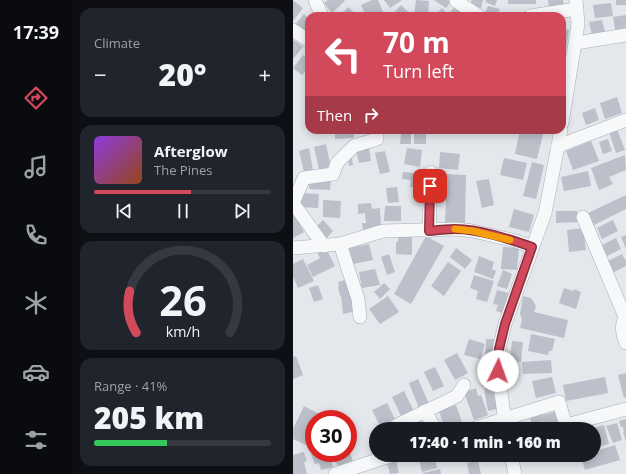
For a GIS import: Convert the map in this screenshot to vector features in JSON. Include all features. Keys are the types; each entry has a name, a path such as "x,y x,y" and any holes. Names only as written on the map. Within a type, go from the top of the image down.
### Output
{"street":[{"path":"315,0 320,12"},
{"path":"456,1 473,12"},
{"path":"547,12 577,5 578,24 576,43 566,96"},
{"path":"293,30 305,38"},
{"path":"576,43 626,35"},
{"path":"558,146 626,120"},
{"path":"324,246 293,203 305,178 333,174 337,163 354,146 377,139 377,134"},
{"path":"505,422 498,371 499,349 505,324 545,213 560,134"},
{"path":"429,231 431,172"},
{"path":"583,217 625,317 622,325 626,343"},
{"path":"293,248 339,244 383,231 429,231 456,229 473,231 516,241 532,247"},
{"path":"339,244 358,299 360,316"},
{"path":"403,422 457,396 464,385"},
{"path":"510,422 559,402 565,422"},
{"path":"578,422 626,409"},
{"path":"425,411 431,422"},
{"path":"335,474 372,462"},
{"path":"512,462 515,474"}],"building":[{"path":"328,0 345,1 333,12 331,12 324,3"},
{"path":"372,0 378,0 383,12 364,12 361,5"},
{"path":"384,0 402,0 390,8"},
{"path":"416,0 429,1 428,12 414,12"},
{"path":"434,0 450,0 451,1 446,8"},
{"path":"472,0 483,0 481,8 470,5"},
{"path":"486,0 497,0 495,6 485,2"},
{"path":"508,0 536,0 536,4 508,4"},
{"path":"548,0 563,0 564,7 549,10"},
{"path":"616,0 626,0 626,5 616,5"},
{"path":"294,1 303,8 293,21 293,2"},
{"path":"611,3 613,16 595,18 593,5"},
{"path":"401,5 408,12 395,12"},
{"path":"457,5 465,12 450,12"},
{"path":"488,6 500,9 499,12 486,12"},
{"path":"348,7 354,12 344,12"},
{"path":"442,8 446,12 438,12"},
{"path":"304,14 305,33 295,25"},
{"path":"626,15 626,32 616,34 613,17"},
{"path":"602,20 605,32 592,35 589,22"},
{"path":"566,30 569,30 566,49"},
{"path":"294,40 303,47 293,59 293,41"},
{"path":"303,55 305,57 305,72 302,75 293,68"},
{"path":"617,97 622,113 605,119 600,103"},
{"path":"595,108 599,120 586,125 582,113"},
{"path":"617,129 625,150 616,153 609,132"},
{"path":"335,134 354,134 354,138 335,139"},
{"path":"401,134 411,134 411,144 400,144"},
{"path":"414,134 426,134 426,144 414,144"},
{"path":"519,134 543,134 537,159 515,154"},
{"path":"608,139 612,151 603,154 599,142"},
{"path":"591,141 599,161 573,170 566,151"},
{"path":"326,144 331,168 319,170 314,147"},
{"path":"369,147 371,161 359,163 356,150"},
{"path":"309,148 313,171 304,172 299,151"},
{"path":"407,148 422,150 420,167 404,164"},
{"path":"385,151 390,172 380,174 375,153"},
{"path":"440,152 460,154 458,170 439,168"},
{"path":"625,155 626,170 609,177 613,184 599,190 591,168"},
{"path":"352,158 353,165 349,166 348,159"},
{"path":"504,158 527,163 523,180 500,175"},
{"path":"532,162 544,165 536,199 523,196"},
{"path":"588,171 591,186 564,191 561,177"},
{"path":"403,172 426,174 423,188 410,187 411,180 402,179"},
{"path":"447,174 466,175 465,223 445,222"},
{"path":"310,179 331,180 330,190 309,189"},
{"path":"489,179 494,205 482,208 476,181"},
{"path":"397,187 399,202 388,203 386,188"},
{"path":"301,193 319,194 318,208 301,207"},
{"path":"626,195 626,209 594,225 588,213"},
{"path":"323,200 341,201 340,218 323,217"},
{"path":"371,203 372,209 380,208 381,229 363,231 362,223 366,223 365,213 358,214 358,204"},
{"path":"385,206 401,206 401,221 384,221"},
{"path":"514,209 534,215 529,232 509,227"},
{"path":"556,211 577,211 577,222 556,223"},
{"path":"293,212 304,232 293,238"},
{"path":"323,220 333,231 326,239 315,228"},
{"path":"613,220 618,231 602,239 597,228"},
{"path":"583,228 586,250 569,252 567,230"},
{"path":"399,234 412,234 412,255 396,254 396,242 398,242"},
{"path":"626,235 626,249 621,237"},
{"path":"426,236 444,246 411,304 394,294"},
{"path":"616,238 621,249 607,256 602,245"},
{"path":"369,244 373,260 353,264 349,248"},
{"path":"503,247 519,248 517,270 501,269"},
{"path":"326,248 335,266 313,277 307,265 320,258 317,252"},
{"path":"456,248 472,260 465,269 450,257"},
{"path":"389,254 395,272 387,275 381,257"},
{"path":"622,254 626,261 626,266 610,274 604,263"},
{"path":"479,256 494,262 492,269 496,271 493,279 474,272"},
{"path":"303,259 314,281 298,288 293,277 293,264"},
{"path":"448,262 461,271 444,296 431,286"},
{"path":"375,269 380,285 362,288 359,272"},
{"path":"503,270 512,274 507,289 497,286"},
{"path":"474,275 494,281 487,302 476,299 478,291 470,288"},
{"path":"349,279 356,311 343,314 338,282"},
{"path":"384,283 390,289 380,299 374,292"},
{"path":"318,285 323,299 314,302 309,288"},
{"path":"564,288 573,291 574,289 581,292 576,309 559,303"},
{"path":"497,290 509,293 502,313 496,311 498,305 493,304"},
{"path":"388,296 399,312 380,324 369,309"},
{"path":"523,296 531,298 536,306 534,312 568,320 564,338 520,328 522,320 520,314"},
{"path":"531,334 555,339 552,351 549,351 548,355 528,351"},
{"path":"469,339 485,344 480,359 464,355"},
{"path":"486,339 494,339 492,365 485,365"},
{"path":"512,341 523,342 521,362 510,361"},
{"path":"457,353 468,373 455,380 444,360"},
{"path":"296,356 303,375 293,379 293,357"},
{"path":"551,360 552,373 523,374 522,362"},
{"path":"435,367 444,386 433,391 424,372"},
{"path":"492,370 494,386 482,387 481,371"},
{"path":"626,373 626,397 624,398 618,375"},
{"path":"552,377 556,393 536,398 532,381"},
{"path":"605,377 608,393 566,401 563,385"},
{"path":"418,379 429,404 419,408 409,383"},
{"path":"492,387 497,409 488,411 484,388"},
{"path":"476,388 478,396 481,395 488,415 474,420 464,392"},
{"path":"404,391 414,412 402,418 392,397"},
{"path":"387,403 395,419 389,422 378,422 372,410"},
{"path":"456,405 462,422 443,422 439,411"},
{"path":"304,406 312,410 305,410 305,445 293,439 293,429"},
{"path":"542,410 543,415 557,411 564,422 531,422 529,414"},
{"path":"626,419 626,442 623,427 621,427 619,421"},
{"path":"617,423 622,440 613,443 606,426"},
{"path":"604,425 609,444 601,446 601,426"},
{"path":"615,445 620,460 585,470 583,462 601,462 601,449"},
{"path":"304,452 304,462 307,474 293,474 293,455"},
{"path":"314,462 332,462 333,467 321,470 319,463 315,464"},
{"path":"336,462 353,462 338,467"},
{"path":"396,462 399,473 390,474 387,463"},
{"path":"420,462 436,462 437,468 422,472"},
{"path":"478,462 481,474 469,474 467,463"},
{"path":"440,469 441,474 423,474 423,473"}],"slow traffic":[{"path":"455,229 473,231 510,240"}],"route":[{"path":"430,186 429,231 456,229 473,231 516,241 532,247 505,324 499,349 498,371"}]}
